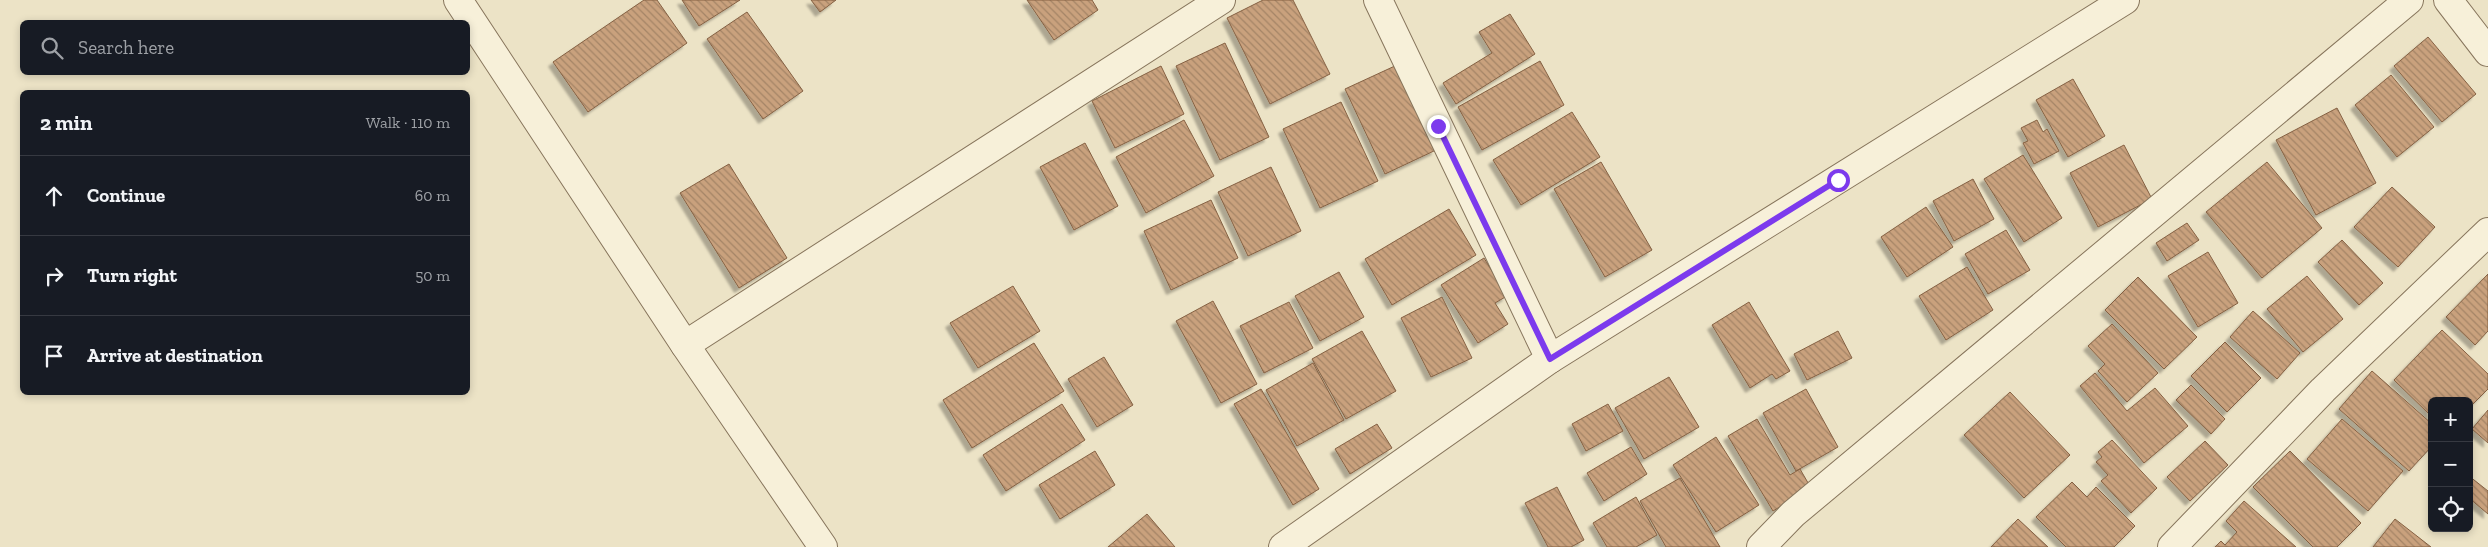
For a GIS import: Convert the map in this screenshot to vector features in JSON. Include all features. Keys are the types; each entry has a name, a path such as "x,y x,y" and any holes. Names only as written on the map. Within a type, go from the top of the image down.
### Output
{"street":[{"path":"458,0 685,345 823,547"},
{"path":"685,345 1221,0"},
{"path":"1378,0 1550,359"},
{"path":"1283,547 1550,359 2125,0"},
{"path":"1761,547 1793,514 2409,0"},
{"path":"2448,0 2488,52"},
{"path":"2172,547 2322,390 2488,232"}],"building":[{"path":"644,0 657,0 687,43 588,112 553,62"},
{"path":"682,0 740,0 699,26"},
{"path":"811,0 836,0 820,12"},
{"path":"1027,0 1092,0 1098,10 1054,40"},
{"path":"1263,0 1293,0 1330,74 1270,104 1227,18"},
{"path":"747,12 803,91 763,119 707,39"},
{"path":"1510,14 1535,54 1456,104 1443,83 1492,53 1479,32"},
{"path":"2428,37 2476,94 2442,122 2394,66"},
{"path":"1225,43 1269,137 1220,160 1176,66"},
{"path":"1540,61 1564,105 1482,150 1458,107"},
{"path":"1397,65 1436,150 1385,174 1345,89"},
{"path":"1161,66 1184,114 1115,148 1092,101"},
{"path":"2391,75 2434,127 2397,157 2355,105"},
{"path":"2073,79 2105,136 2068,157 2036,100"},
{"path":"1341,102 1378,181 1320,208 1283,129"},
{"path":"2337,108 2376,183 2316,215 2276,140"},
{"path":"1572,112 1600,157 1521,205 1493,160"},
{"path":"1184,120 1214,176 1146,213 1116,157"},
{"path":"2037,120 2043,132 2047,129 2059,151 2034,164 2023,143 2028,141 2021,128"},
{"path":"1085,143 1118,206 1074,230 1040,167"},
{"path":"2124,145 2152,199 2098,227 2070,173"},
{"path":"2023,155 2062,218 2024,242 1984,179"},
{"path":"1601,162 1652,250 1605,277 1554,189"},
{"path":"2267,162 2322,228 2262,278 2206,212"},
{"path":"729,164 787,258 739,288 680,193"},
{"path":"1271,167 1301,231 1248,256 1218,192"},
{"path":"1973,179 1994,219 1954,241 1933,201"},
{"path":"2392,187 2435,227 2398,267 2354,227"},
{"path":"1211,200 1238,258 1171,290 1144,231"},
{"path":"1926,207 1953,247 1907,277 1881,237"},
{"path":"1449,209 1476,255 1392,305 1365,259"},
{"path":"2187,223 2199,240 2167,261 2156,243"},
{"path":"2006,230 2030,270 1988,294 1965,254"},
{"path":"2342,240 2383,283 2359,305 2318,262"},
{"path":"2208,252 2238,303 2198,327 2168,276"},
{"path":"1484,258 1507,296 1495,303 1508,324 1478,343 1441,285"},
{"path":"1967,267 1993,310 1946,340 1919,296"},
{"path":"1339,272 1364,317 1320,341 1295,296"},
{"path":"2488,274 2488,331 2475,345 2446,317"},
{"path":"2307,276 2343,319 2303,352 2267,309"},
{"path":"2138,277 2197,337 2164,369 2105,310"},
{"path":"1013,286 1040,331 978,368 950,323"},
{"path":"1442,297 1472,358 1431,377 1401,318"},
{"path":"1213,301 1257,384 1221,403 1176,321"},
{"path":"1289,302 1313,348 1264,373 1240,326"},
{"path":"1749,302 1790,371 1776,379 1772,374 1750,388 1712,325"},
{"path":"2253,311 2300,353 2277,379 2230,337"},
{"path":"2112,324 2158,373 2127,402 2098,371 2105,364 2088,346"},
{"path":"2442,330 2488,374 2488,389 2473,404 2473,397 2428,397 2428,413 2394,380"},
{"path":"1362,331 1396,391 1346,419 1312,359"},
{"path":"1838,331 1852,358 1807,380 1794,354"},
{"path":"2225,342 2261,378 2227,412 2191,376"},
{"path":"1034,343 1064,391 972,448 943,400"},
{"path":"1104,357 1133,405 1097,427 1068,379"},
{"path":"1313,363 1344,420 1297,446 1266,390"},
{"path":"2372,371 2428,420 2428,450 2409,471 2339,409"},
{"path":"2095,373 2127,411 2155,388 2188,426 2144,463 2080,386"},
{"path":"1669,377 1699,427 1644,459 1615,408"},
{"path":"2191,385 2225,419 2211,434 2176,400"},
{"path":"1261,389 1319,489 1293,505 1234,404"},
{"path":"1806,389 1838,447 1796,471 1763,413"},
{"path":"2010,392 2070,455 2024,498 1964,435"},
{"path":"1062,404 1085,440 1006,491 983,455"},
{"path":"1608,404 1623,431 1586,451 1572,424"},
{"path":"2488,410 2488,443 2473,428"},
{"path":"1757,419 1790,475 1800,469 1811,488 1773,511 1728,436"},
{"path":"2342,419 2403,471 2368,511 2307,459"},
{"path":"1377,424 1392,448 1350,474 1335,449"},
{"path":"1716,437 1759,505 1716,532 1673,465"},
{"path":"2112,440 2157,488 2131,513 2101,481 2108,475 2096,462 2102,457 2098,452"},
{"path":"2205,441 2228,465 2190,501 2167,477"},
{"path":"1631,447 1647,474 1604,501 1587,473"},
{"path":"1095,451 1115,485 1060,519 1039,485"},
{"path":"2290,451 2361,523 2337,547 2313,547 2253,487"},
{"path":"1680,478 1720,547 1666,547 1640,501"},
{"path":"2473,479 2488,491 2488,514 2473,501"},
{"path":"2072,482 2087,497 2096,487 2135,526 2114,547 2066,547 2036,517"},
{"path":"1557,487 1584,540 1571,547 1548,547 1525,503"},
{"path":"1636,497 1657,535 1636,547 1607,547 1593,523"},
{"path":"2244,501 2296,547 2215,547 2221,541 2225,545 2237,532 2226,521"},
{"path":"1147,514 1175,547 1108,547"},
{"path":"2018,519 2048,547 1991,547"},
{"path":"2395,519 2431,547 2373,547"}],"route":[{"path":"1438,126 1550,359 1838,180"}]}
